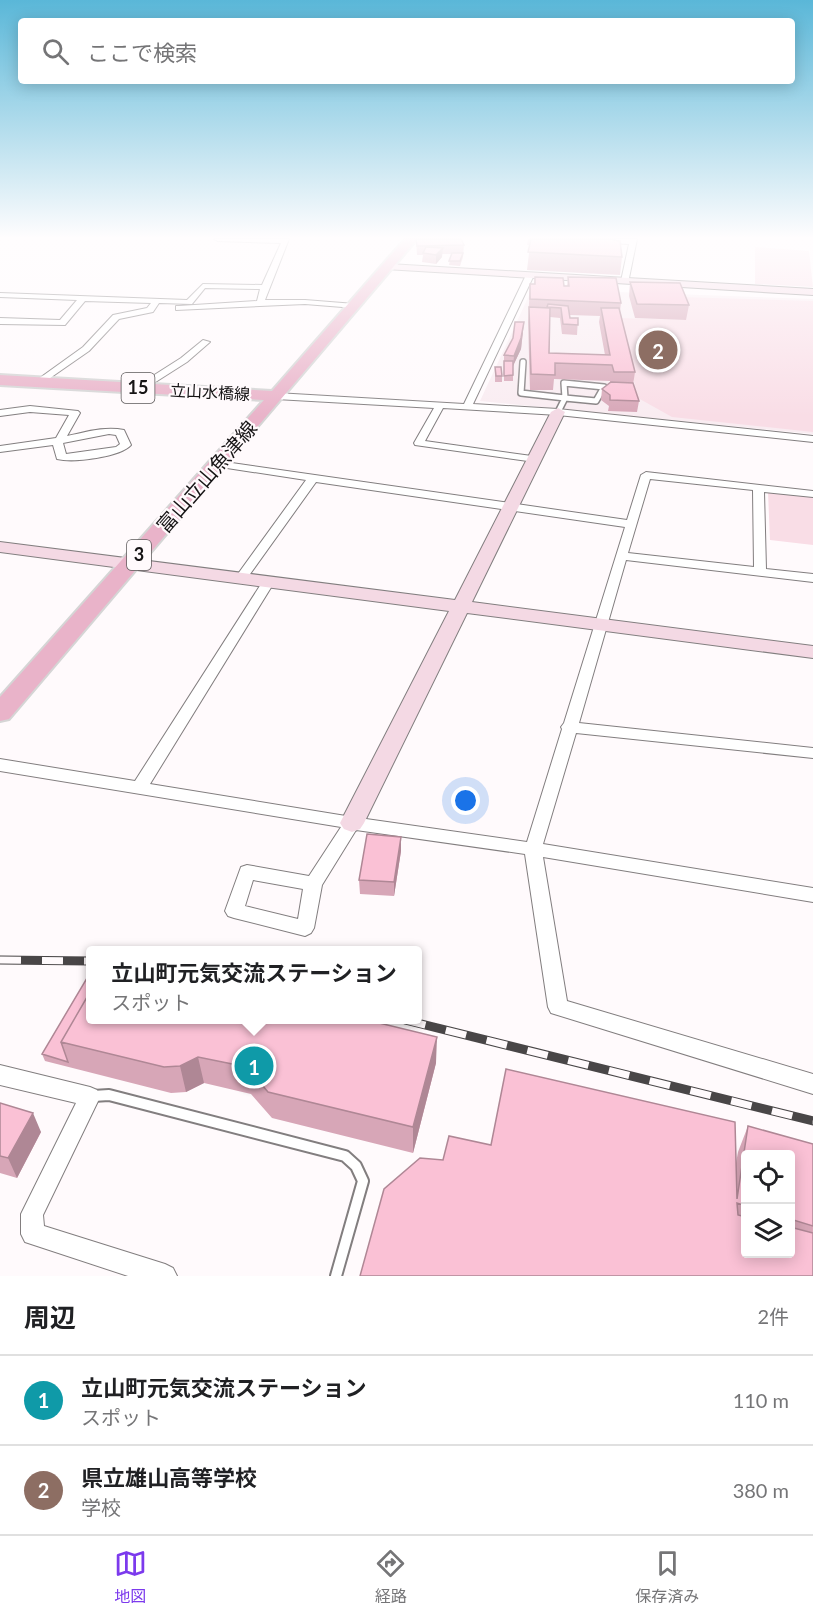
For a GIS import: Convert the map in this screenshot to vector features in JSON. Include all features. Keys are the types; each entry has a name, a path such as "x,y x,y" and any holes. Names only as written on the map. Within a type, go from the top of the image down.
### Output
{"main road":[{"name":"富山立山魚津線","path":"0,713 361,299"},
{"name":"立山水橋線","path":"0,380 276,396"}],"street":[{"path":"0,321 62,323 83,299"},
{"path":"96,299 189,302 192,299"},
{"path":"260,303 261,299"},
{"path":"468,405 519,299"},
{"path":"150,310 156,301"},
{"path":"40,382 86,349 116,317 150,310 260,303 305,302 355,306"},
{"path":"140,388 184,360 206,342"},
{"path":"276,396 468,405 561,405 813,439"},
{"path":"441,404 419,443 535,459"},
{"path":"313,884 247,873 234,911 305,928 313,884 352,824 561,405"},
{"path":"0,413 30,410 75,413 59,441 61,457 69,458 119,450 126,445 120,432 109,430 59,441 32,446 0,448"},
{"path":"218,464 630,524"},
{"path":"813,494 646,475 533,849 558,1007 813,1084"},
{"path":"241,578 313,478"},
{"path":"758,487 760,571"},
{"path":"0,547 813,652"},
{"path":"623,556 813,578"},
{"path":"139,788 268,581"},
{"path":"568,727 813,753"},
{"path":"0,765 352,824 533,849 813,895"},
{"path":"0,1076 90,1097 32,1214 33,1234 165,1276"}],"lane":[{"path":"523,362 521,393 561,405 596,401 604,387 564,383 561,405"},
{"path":"602,390 612,390"},
{"path":"90,1097 109,1095 345,1156 356,1166 363,1181 336,1276"}],"shaded area":[{"path":"528,299 813,299 813,434 480,401"},
{"path":"679,299 813,301 813,432 672,417 638,398 619,318 686,320"},
{"path":"768,492 813,497 813,545 770,540"}],"building":[{"path":"530,299 620,299 621,303"},
{"path":"635,299 686,299 689,305 637,304"},
{"path":"548,304 568,306 570,318 578,318 578,325 563,324 561,308 547,307"},
{"path":"529,307 550,308 549,353 610,355 601,308 619,308 635,372 614,372 612,365 555,363 555,375 531,374"},
{"path":"515,322 524,322 521,338 514,356 504,355 513,338"},
{"path":"504,361 513,361 513,375 504,376"},
{"path":"495,367 501,367 502,376 496,376"},
{"path":"611,382 633,383 639,401 610,400 610,395 602,389"},
{"path":"367,834 401,837 394,882 359,880"},
{"path":"86,980 86,999 61,1042 68,1062 42,1054"},
{"path":"86,999 86,1024 383,1024 437,1037 413,1127 268,1092 247,1067 198,1057 180,1066 164,1067 61,1042"},
{"path":"506,1069 735,1122 737,1199 741,1172 741,1204 737,1203 738,1215 741,1216 741,1258 795,1258 795,1228 813,1233 813,1276 360,1276 384,1189 420,1158 443,1160 449,1136 491,1145"},
{"path":"0,1103 33,1113 8,1158 0,1156"},
{"path":"748,1126 813,1144 813,1226 795,1221 795,1150 744,1150"}],"railway":[{"path":"0,960 86,961"},
{"path":"421,1024 813,1121"}],"place":[{"name":"県立雄山高等学校","path":"658,350"},
{"name":"立山町元気交流ステーション","path":"254,1066"}]}
